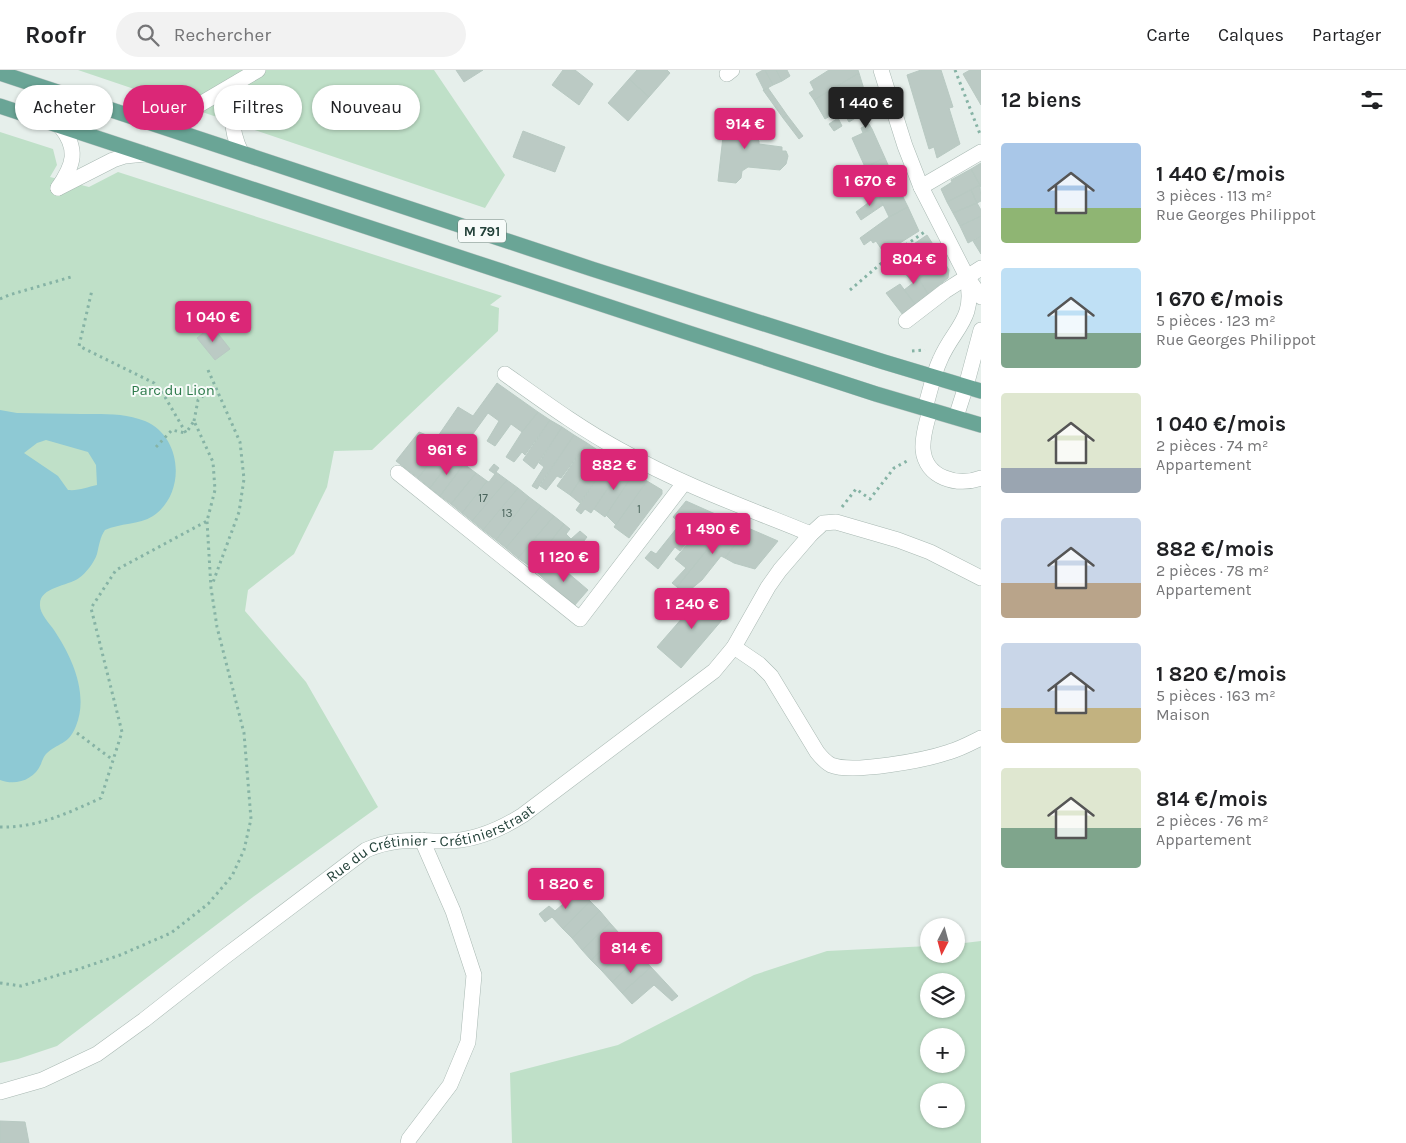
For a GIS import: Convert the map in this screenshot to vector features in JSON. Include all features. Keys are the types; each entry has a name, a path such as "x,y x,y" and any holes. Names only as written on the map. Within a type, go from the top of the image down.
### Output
{"main road":[{"name":"M 791","path":"0,73 123,113"},
{"name":"M 791","path":"0,106 15,111"},
{"name":"M 791","path":"72,130 677,329 981,426"},
{"name":"M 791","path":"176,130 592,268 884,362 981,391"}],"street":[{"path":"204,102 258,70"},
{"path":"881,70 905,146 921,187 938,223 967,276 981,297"},
{"path":"240,80 233,100 232,118 234,134 241,152"},
{"path":"63,130 71,141 72,153 69,170 58,188 113,160 125,156 145,154"},
{"path":"921,187 981,152"},
{"path":"906,322 945,291 981,268"},
{"path":"967,276 969,296 966,314 961,327 942,356 935,376 922,447 930,467 942,477 966,483 981,478"},
{"path":"956,417 981,330"},
{"path":"505,374 546,404 613,446 684,483 810,534"},
{"path":"398,473 580,619 684,483"},
{"path":"830,521 898,540 930,552 981,578"},
{"name":"Rue du Crétinier - Crétinierstraat","path":"0,1092 42,1080 97,1054 366,850 386,843 407,840 447,841 468,839 498,829 515,820 722,663 734,647 774,579 810,534 818,526 830,521"},
{"path":"734,647 759,664 771,676 817,752 831,765 853,769 881,766 949,752 981,738"},
{"path":"408,1143 409,1139 450,1085 468,1042 474,975 453,911 422,840"}],"path":[{"path":"955,70 981,137"},
{"path":"850,290 891,255 938,223"},
{"path":"0,299 71,277"},
{"path":"92,290 79,346 154,383 166,397 186,433"},
{"path":"208,370 240,442 244,479 239,512 211,588"},
{"path":"186,433 194,421 198,400 215,386"},
{"path":"0,983 21,986 79,969 120,956 170,932 208,904 232,876 244,850 251,818 250,786 244,733 217,626 211,588 207,521 215,490 213,462 194,421"},
{"path":"156,447 172,430 186,433"},
{"path":"830,521 856,489 870,499 894,468"},
{"path":"0,827 12,828 54,819 101,798 122,732 92,608 116,570 207,521"},
{"path":"77,733 113,760"}],"green space":[{"path":"78,70 434,70 505,175 485,208 255,130 302,130 302,85 214,85 214,116 204,113 204,85 123,85"},
{"name":"Parc du Lion","path":"0,132 53,149 57,165 50,177 89,187 118,172 502,296 490,305 499,308 498,331 372,450 334,451 327,487 294,554 248,590 245,611 306,682 378,807 253,897 57,1046 0,1063"},
{"path":"981,941 981,1143 512,1143 510,1073 618,1045 754,975 827,951 920,946 920,963 965,963 965,943"}],"water":[{"path":"0,410 17,413 114,414 145,421 158,429 167,440 173,452 176,466 171,494 164,506 148,519 105,530 96,557 87,571 74,581 49,590 41,598 41,611 61,641 77,676 81,701 80,714 70,737 46,754 34,774 18,782 0,780","holes":["46,440 88,452 96,465 97,485 72,490 68,490 58,476 24,453 37,443"]}],"building":[{"path":"456,70 483,70 464,82"},
{"path":"563,70 575,70 593,84 579,105 552,85"},
{"path":"637,70 667,70 670,73 649,97 629,79"},
{"path":"765,70 773,85 764,90 756,74"},
{"path":"765,70 776,70 782,81 773,85"},
{"path":"776,70 787,70 790,76 782,81"},
{"path":"829,70 858,70 859,73 814,100 809,93 814,90 810,82"},
{"path":"921,70 941,70 953,107 949,108 960,144 937,158 934,147 929,149 907,75"},
{"path":"970,70 981,70 981,105 963,74"},
{"path":"859,73 870,109 849,122 839,105 833,109 835,113 825,119 814,100"},
{"path":"629,79 649,97 628,121 608,103"},
{"path":"768,88 787,115 783,118 763,90"},
{"path":"726,110 750,113 747,137 757,139 759,144 782,147 782,151 786,151 788,156 786,164 780,170 748,167 742,171 741,178 736,183 718,181"},
{"path":"787,115 803,136 799,139 783,118"},
{"path":"838,118 842,126 834,131 829,124"},
{"path":"869,124 872,129 863,133 861,128"},
{"path":"872,129 885,158 865,167 852,138"},
{"path":"523,131 565,147 555,172 513,157"},
{"path":"885,158 896,183 877,192 865,167"},
{"path":"981,163 981,187 971,169"},
{"path":"971,169 980,185 947,202 941,189 952,182 951,180"},
{"path":"896,183 908,207 889,217 877,192"},
{"path":"980,185 981,201 977,203 971,190"},
{"path":"971,190 977,203 953,213 947,202"},
{"path":"877,192 883,205 861,220 856,212 872,200 870,197"},
{"path":"977,203 981,210 981,216 960,226 953,213"},
{"path":"908,207 919,231 884,253 876,241 873,243 871,240 864,245 860,238 889,217"},
{"path":"981,216 981,236 968,243 960,226"},
{"path":"927,235 936,249 916,259 913,255 905,261 899,254"},
{"path":"981,236 981,254 973,241"},
{"path":"936,249 943,260 919,279 909,264 905,267 902,263 913,255 916,259"},
{"path":"943,260 949,270 948,278 928,294 919,279"},
{"path":"902,263 905,267 909,264 928,294 915,304 904,290 913,283 899,266"},
{"path":"900,284 915,304 903,315 886,293"},
{"path":"212,326 230,349 215,360 197,338"},
{"path":"497,383 538,412 522,432 511,424 495,446 487,441 499,421 488,413 467,442 460,438 450,453 436,439 458,407 473,416"},
{"path":"538,412 550,420 525,455 522,452 514,462 506,457"},
{"path":"550,420 562,427 534,469 523,460"},
{"path":"562,427 574,435 537,489 532,486 544,467 539,463"},
{"path":"419,432 436,439 443,446 418,478 396,461"},
{"path":"574,435 587,443 561,478 557,476 546,490 540,486"},
{"path":"587,443 599,451 570,495 557,486"},
{"path":"443,446 454,456 430,488 418,478"},
{"path":"599,451 611,458 580,503 570,495"},
{"path":"454,456 464,464 440,496 430,488"},
{"path":"611,458 623,466 591,513 585,509 581,514 576,510"},
{"path":"464,464 476,473 451,504 440,496"},
{"path":"494,464 499,468 496,472 507,480 472,521 462,513 487,481 489,482 495,474 489,470"},
{"path":"623,466 634,473 605,517 594,509"},
{"path":"476,473 487,481 462,513 451,504"},
{"path":"634,473 647,481 616,525 606,515"},
{"path":"507,480 518,488 483,530 472,521"},
{"path":"647,481 662,490 662,494 629,538 614,527"},
{"path":"518,488 529,497 496,540 483,530"},
{"path":"529,497 541,506 506,548 496,540"},
{"path":"686,501 713,513 680,551 675,547 658,569 645,558 651,551 656,554 680,524 673,517"},
{"path":"541,506 554,516 518,558 506,548"},
{"path":"713,513 731,520 677,587 672,583 686,568 675,559"},
{"path":"554,516 564,524 531,567 518,558"},
{"path":"731,520 748,528 725,558 721,556 702,580 685,594 677,587"},
{"path":"564,524 570,529 566,534 571,539 580,531 587,537 563,568 554,561 541,576 531,567"},
{"path":"748,528 778,541 755,569 734,563 725,558"},
{"path":"554,561 588,590 574,606 541,576"},
{"path":"704,593 728,613 681,668 657,647"},
{"path":"579,890 590,901 563,929 552,917 545,922 539,914 549,906 555,911"},
{"path":"590,901 600,911 572,938 563,929"},
{"path":"600,911 610,923 582,950 572,938"},
{"path":"610,923 619,933 591,960 582,950"},
{"path":"619,933 631,945 602,971 591,960"},
{"path":"631,945 640,955 612,982 602,971"},
{"path":"640,955 651,967 622,993 612,982"},
{"path":"651,967 678,996 672,1001 654,985 632,1004 622,993"},
{"path":"0,1121 25,1122 29,1143 0,1143"}]}
